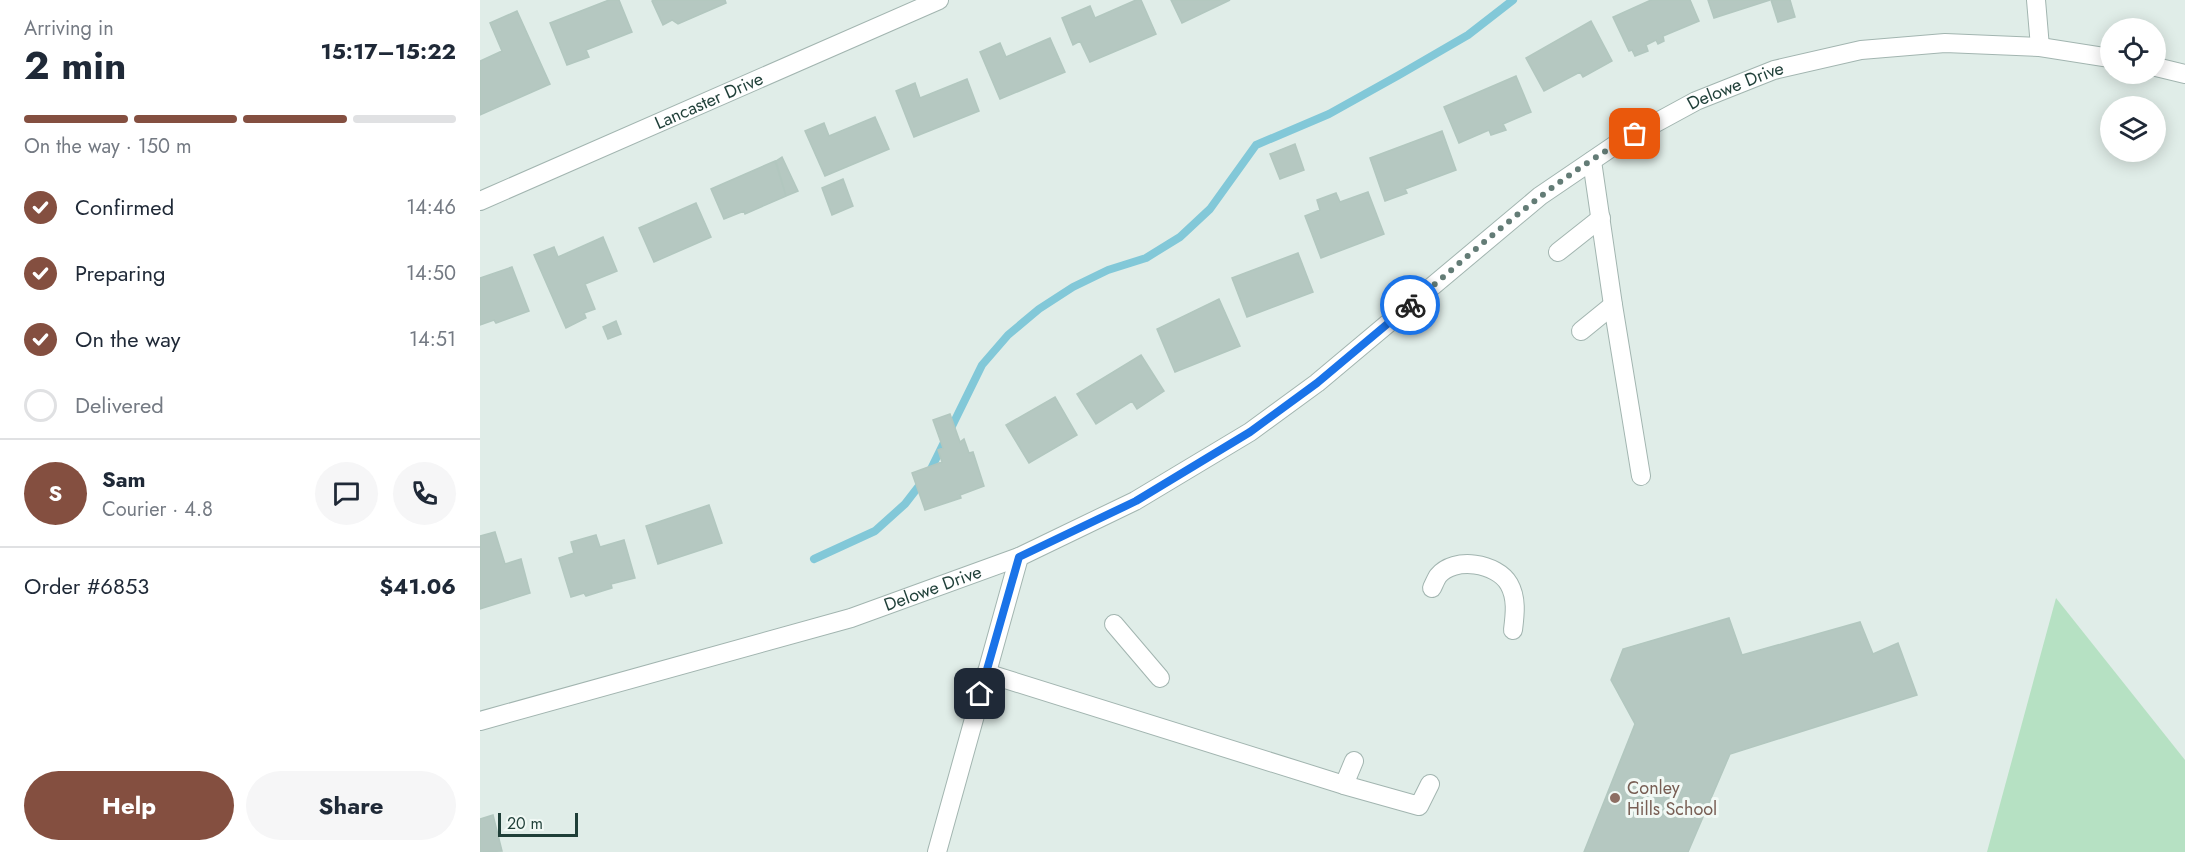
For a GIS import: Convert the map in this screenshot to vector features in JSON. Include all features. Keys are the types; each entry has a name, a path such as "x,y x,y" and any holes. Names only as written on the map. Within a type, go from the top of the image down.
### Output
{"street":[{"name":"Lancaster Drive","path":"480,201 939,0"},
{"path":"2036,0 2040,47"},
{"name":"Delowe Drive","path":"480,721 851,618 1019,557 1136,501 1250,432 1317,383 1540,196 1615,145 1696,100 1774,70 1861,50 1945,43 2040,47 2100,56"},
{"path":"2166,69 2185,74"},
{"path":"1592,161 1612,305 1641,476"},
{"path":"1558,252 1601,218"},
{"path":"1581,331 1612,305"},
{"path":"937,852 1019,557"},
{"path":"1432,588 1439,575 1452,565 1473,564 1490,568 1508,582 1516,607 1514,630"},
{"path":"1114,624 1160,678"},
{"path":"986,673 1344,785 1419,806 1430,784"},
{"path":"1344,785 1354,761"}],"green space":[{"path":"2056,598 2185,760 2185,852 1987,852"}],"building":[{"path":"609,0 619,0 632,32 586,50 589,57 567,65 550,23"},
{"path":"725,0 726,3 678,24 672,20 663,25 652,1"},
{"path":"1136,0 1141,0 1156,34 1090,62 1080,41 1073,45 1062,18 1090,6 1095,18"},
{"path":"1171,0 1230,0 1182,23"},
{"path":"1651,0 1690,0 1699,21 1663,36 1664,41 1658,44 1656,40 1646,45 1648,51 1635,56 1632,50 1629,51 1613,17"},
{"path":"1708,0 1770,0 1714,18"},
{"path":"1771,0 1790,0 1795,17 1778,22"},
{"path":"517,11 550,84 480,115 480,61 502,51 490,23"},
{"path":"1591,21 1612,61 1583,77 1580,72 1544,91 1526,58"},
{"path":"1050,38 1065,72 1000,99 980,52 1000,43 1006,57"},
{"path":"1516,76 1531,112 1503,124 1506,130 1491,135 1489,130 1459,143 1444,107"},
{"path":"967,79 979,111 914,137 896,91 915,83 920,98"},
{"path":"875,117 889,149 825,176 805,131 824,123 829,136"},
{"path":"1442,131 1456,170 1405,189 1407,193 1385,201 1370,158"},
{"path":"1295,144 1304,170 1280,179 1270,154"},
{"path":"782,157 798,191 786,196 776,161"},
{"path":"775,161 786,196 745,214 744,211 724,219 711,189"},
{"path":"843,179 853,206 832,215 822,188"},
{"path":"1368,192 1384,234 1321,258 1305,216 1320,210 1317,200 1336,193 1340,202"},
{"path":"696,203 711,237 654,262 639,228"},
{"path":"603,237 617,271 585,284 595,309 584,313 586,318 566,328 534,255 554,247 558,257"},
{"path":"1298,253 1313,292 1247,317 1232,278"},
{"path":"512,267 529,311 496,323 494,320 480,325 480,278"},
{"path":"1219,299 1240,346 1175,372 1157,329"},
{"path":"616,321 621,334 608,339 603,327"},
{"path":"1141,355 1164,391 1137,409 1132,401 1096,424 1077,394"},
{"path":"1055,397 1077,435 1029,463 1006,425"},
{"path":"950,414 960,442 964,439 969,453 973,452 984,486 960,495 961,498 925,510 912,473 942,462 938,450 943,448 933,420"},
{"path":"709,505 722,543 658,564 646,526"},
{"path":"495,532 505,564 521,559 530,593 480,609 480,536"},
{"path":"596,535 600,547 624,540 635,578 611,584 612,588 586,596 584,593 571,597 559,558 574,553 571,542"},
{"path":"1729,618 1742,655 1860,622 1873,654 1898,643 1917,695 1730,754 1688,852 1584,852 1635,724 1611,680 1623,649"},
{"path":"493,815 502,851 480,852 480,819"}],"waterway":[{"path":"814,559 875,531 905,504 929,473 982,365 1008,335 1039,309 1073,287 1108,270 1146,258 1180,237 1210,209 1256,145 1329,114 1399,75 1468,35 1513,0"}],"way so far":[{"path":"1410,305 1540,196 1635,134"}],"place":[{"name":"Conley Hills School","path":"1615,798"}],"route":[{"path":"980,694 1019,557 1136,501 1250,432 1317,383 1410,305"}]}
